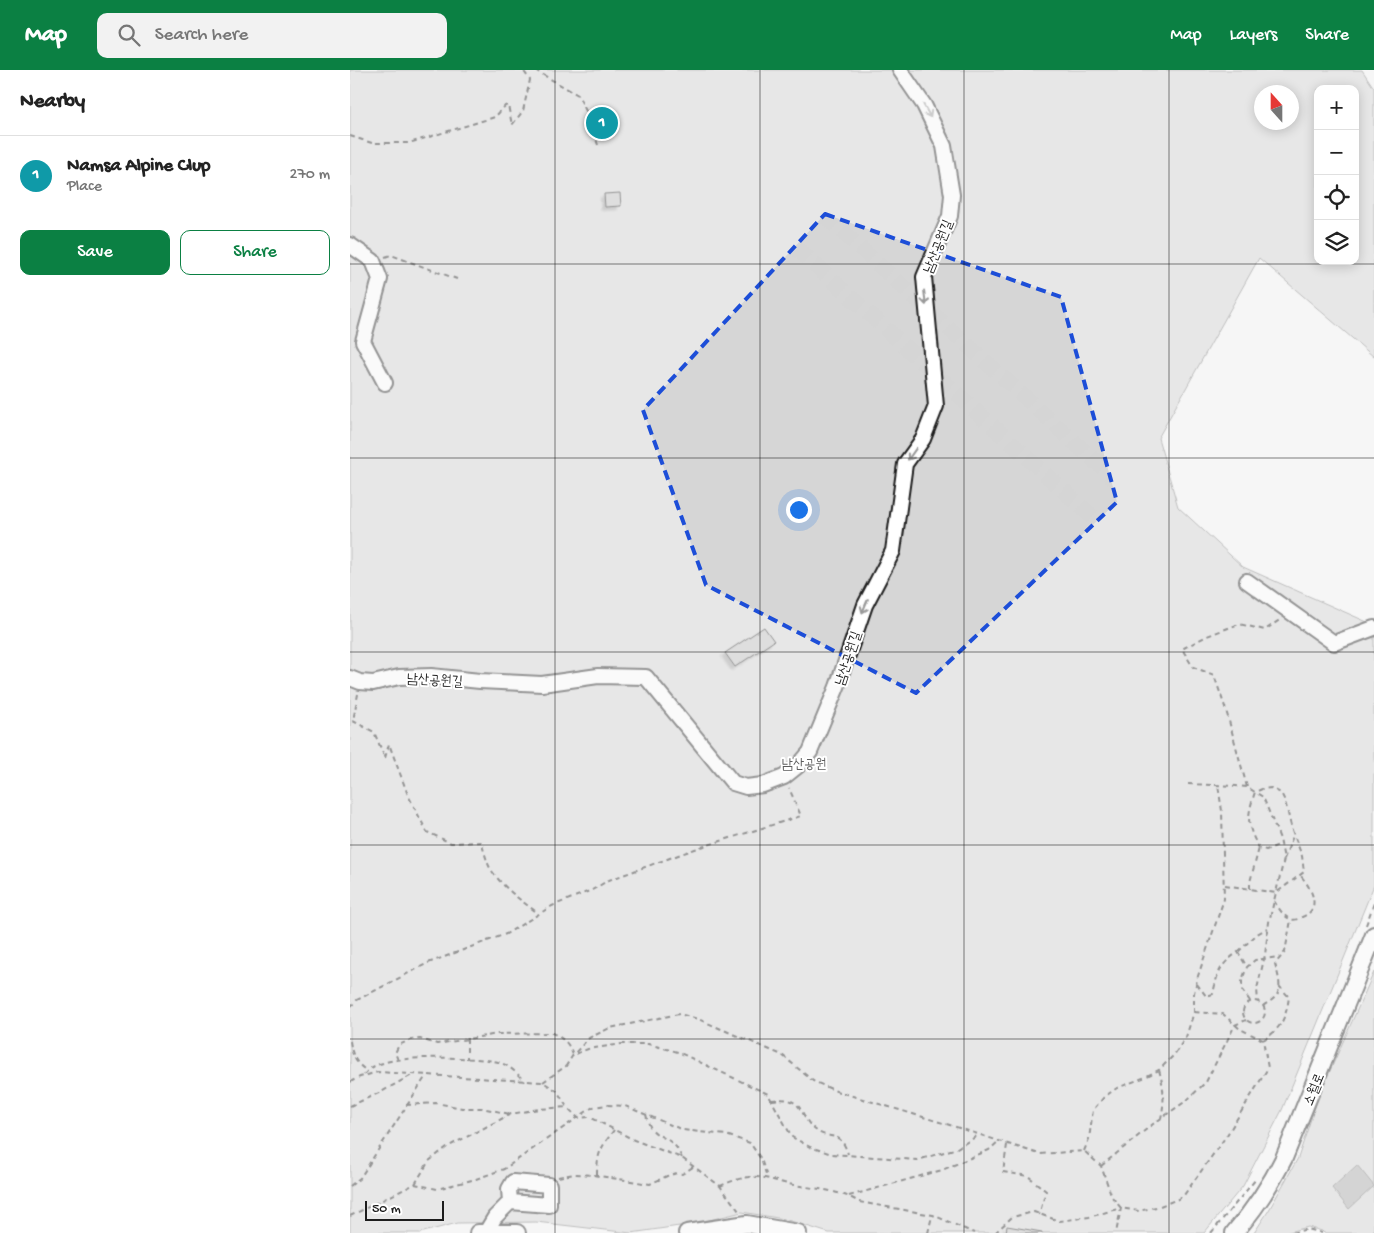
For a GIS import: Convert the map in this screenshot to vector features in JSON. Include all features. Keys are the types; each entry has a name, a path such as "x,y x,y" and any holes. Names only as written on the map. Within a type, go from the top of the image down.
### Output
{"main road":[{"name":"소월로","path":"1234,1233 1271,1184 1284,1158 1374,935"},
{"path":"687,1233 747,1224 798,1233"},
{"path":"482,1232 516,1233"}],"street":[{"name":"남산공원길","path":"355,680 373,683 411,676 542,684 598,676 646,676 734,784 746,787 763,786 784,777 799,765 810,752 837,687 865,605 892,551 905,464 923,439 936,406 924,277 950,216 952,195 944,146 924,105 900,70"},
{"path":"350,246 373,261 380,279 363,341 385,383"},
{"path":"1247,581 1334,643 1374,628"},
{"path":"482,1232 510,1202 549,1204 549,1185 512,1182 509,1189 510,1202"}],"path":[{"path":"350,136 372,143 409,143 495,117 508,105 512,125 523,111 530,80 523,70"},
{"path":"535,70 578,95 588,115 598,145"},
{"path":"373,261 391,255 457,279"},
{"path":"1246,787 1226,710 1214,675 1193,667 1182,650 1207,636 1239,624 1265,630 1290,613"},
{"path":"355,680 353,721 374,732 385,758 389,744 408,795 427,832 450,843 481,842 490,867 502,884 514,896 538,914"},
{"path":"350,1007 357,1000 390,985 428,963 506,934 565,899 652,864 801,816 784,777"},
{"path":"1188,784 1246,787 1263,797 1281,844 1284,859"},
{"path":"1084,1151 1089,1139 1093,1110 1104,1097 1118,1088 1159,1070 1174,1056 1186,1037 1194,1012 1194,993 1224,899 1222,811 1218,785"},
{"path":"1225,885 1250,890 1276,893 1304,872 1302,856 1282,793 1271,788 1255,792 1248,813 1250,828 1259,848 1250,882 1250,890"},
{"path":"1101,1166 1161,1118 1186,1101 1206,1082 1235,1025 1246,1020 1253,1022 1260,1020 1264,1013 1262,1006 1258,1002 1256,989 1264,959 1268,928 1284,859 1294,834"},
{"path":"1259,848 1266,850 1281,844"},
{"path":"1274,902 1283,914 1291,920 1307,915 1313,907 1313,896 1309,884 1300,875"},
{"path":"1262,1006 1274,999 1279,986 1280,983 1275,964 1285,952 1291,920"},
{"path":"1197,983 1206,996 1213,994 1219,970 1224,963 1257,934 1268,928"},
{"path":"1238,952 1247,967"},
{"path":"1258,1002 1250,1001 1242,990 1242,980 1247,967 1255,960 1279,957"},
{"path":"1263,1040 1276,1032 1288,1008 1289,997 1279,986"},
{"path":"1246,1020 1243,1009 1250,1001"},
{"path":"1194,1012 1223,1014 1235,1025 1263,1040"},
{"path":"543,1082 566,1066 573,1055 589,1038 610,1028 678,1014 698,1019 782,1055 813,1081 836,1091 1039,1154 1084,1151 1101,1166 1112,1197 1122,1208"},
{"path":"398,1060 395,1053 399,1045 410,1040 420,1039 437,1044 498,1034 552,1033 560,1036 568,1043 573,1055"},
{"path":"467,1038 467,1059"},
{"path":"995,1233 1012,1217 1034,1212 1059,1221 1089,1217 1122,1208 1139,1211 1160,1206 1184,1195 1227,1135 1268,1068 1263,1040"},
{"path":"350,1041 352,1055 359,1066 367,1071"},
{"path":"573,1055 588,1049 622,1044 648,1044 678,1052 768,1094 784,1126 792,1137 810,1147 832,1154 918,1160 957,1148 978,1135"},
{"path":"363,1076 369,1068 384,1062 417,1058 467,1059 501,1063 514,1070 525,1082"},
{"path":"1159,1070 1164,1094 1161,1118"},
{"path":"350,1082 378,1072 543,1082 557,1091 567,1107 578,1118 590,1117 634,1140 682,1158 694,1166 720,1186 747,1224"},
{"path":"350,1106 412,1075"},
{"path":"350,1186 360,1178 426,1076"},
{"path":"772,1100 784,1099 794,1102 799,1107 806,1121 815,1130 836,1137 844,1142 848,1155"},
{"path":"406,1105 436,1104 462,1108 482,1108 512,1114"},
{"path":"415,1184 437,1189 476,1179 504,1169 593,1106 625,1106 683,1130 726,1134 750,1143 761,1159 767,1177"},
{"path":"350,1216 415,1184 429,1161 447,1147 512,1114 567,1107"},
{"path":"646,1114 651,1130 670,1142 682,1158"},
{"path":"597,1175 601,1148 614,1129"},
{"path":"849,1196 942,1170 989,1150 998,1142"},
{"path":"1007,1144 1003,1172 1028,1176 1046,1191 1039,1215"},
{"path":"549,1185 554,1179 574,1174 597,1175 650,1184 667,1176 677,1173 682,1174 694,1166"},
{"path":"720,1186 730,1181 749,1177 767,1177 784,1183 849,1196 859,1202 933,1215 974,1233"},
{"path":"1116,1233 1122,1208"},
{"path":"928,1233 933,1215"},
{"path":"1292,1233 1308,1229 1322,1233"}],"highlighted area":[{"path":"825,214 1061,297 1117,502 916,693 706,585 643,410"}],"green space":[{"name":"남산공원","path":"350,70 1362,70 1374,88 1374,357 1259,258 1158,438 1178,507 1243,567 1374,625 1374,885 1282,1110 1243,1186 1204,1233 829,1233 784,1219 742,1212 693,1224 631,1233 536,1222 457,1223 420,1233 350,1233"},
{"path":"1374,972 1374,1233 1324,1233 1308,1227 1285,1233 1254,1233 1298,1158 1318,1098"}],"shaded area":[{"path":"1357,1165 1374,1186 1349,1209 1332,1188"}],"building":[{"path":"603,111 611,131 601,135 593,116"},
{"path":"620,193 621,206 605,207 604,194"},
{"path":"764,627 774,641 735,667 725,653"},
{"path":"1007,1226 1042,1232 1042,1233 1006,1233"}],"tunnel":[{"path":"601,70 1374,773"},
{"path":"664,70 1374,714"}],"place":[{"name":"Namsa Alpine Clup","path":"602,123"}]}
